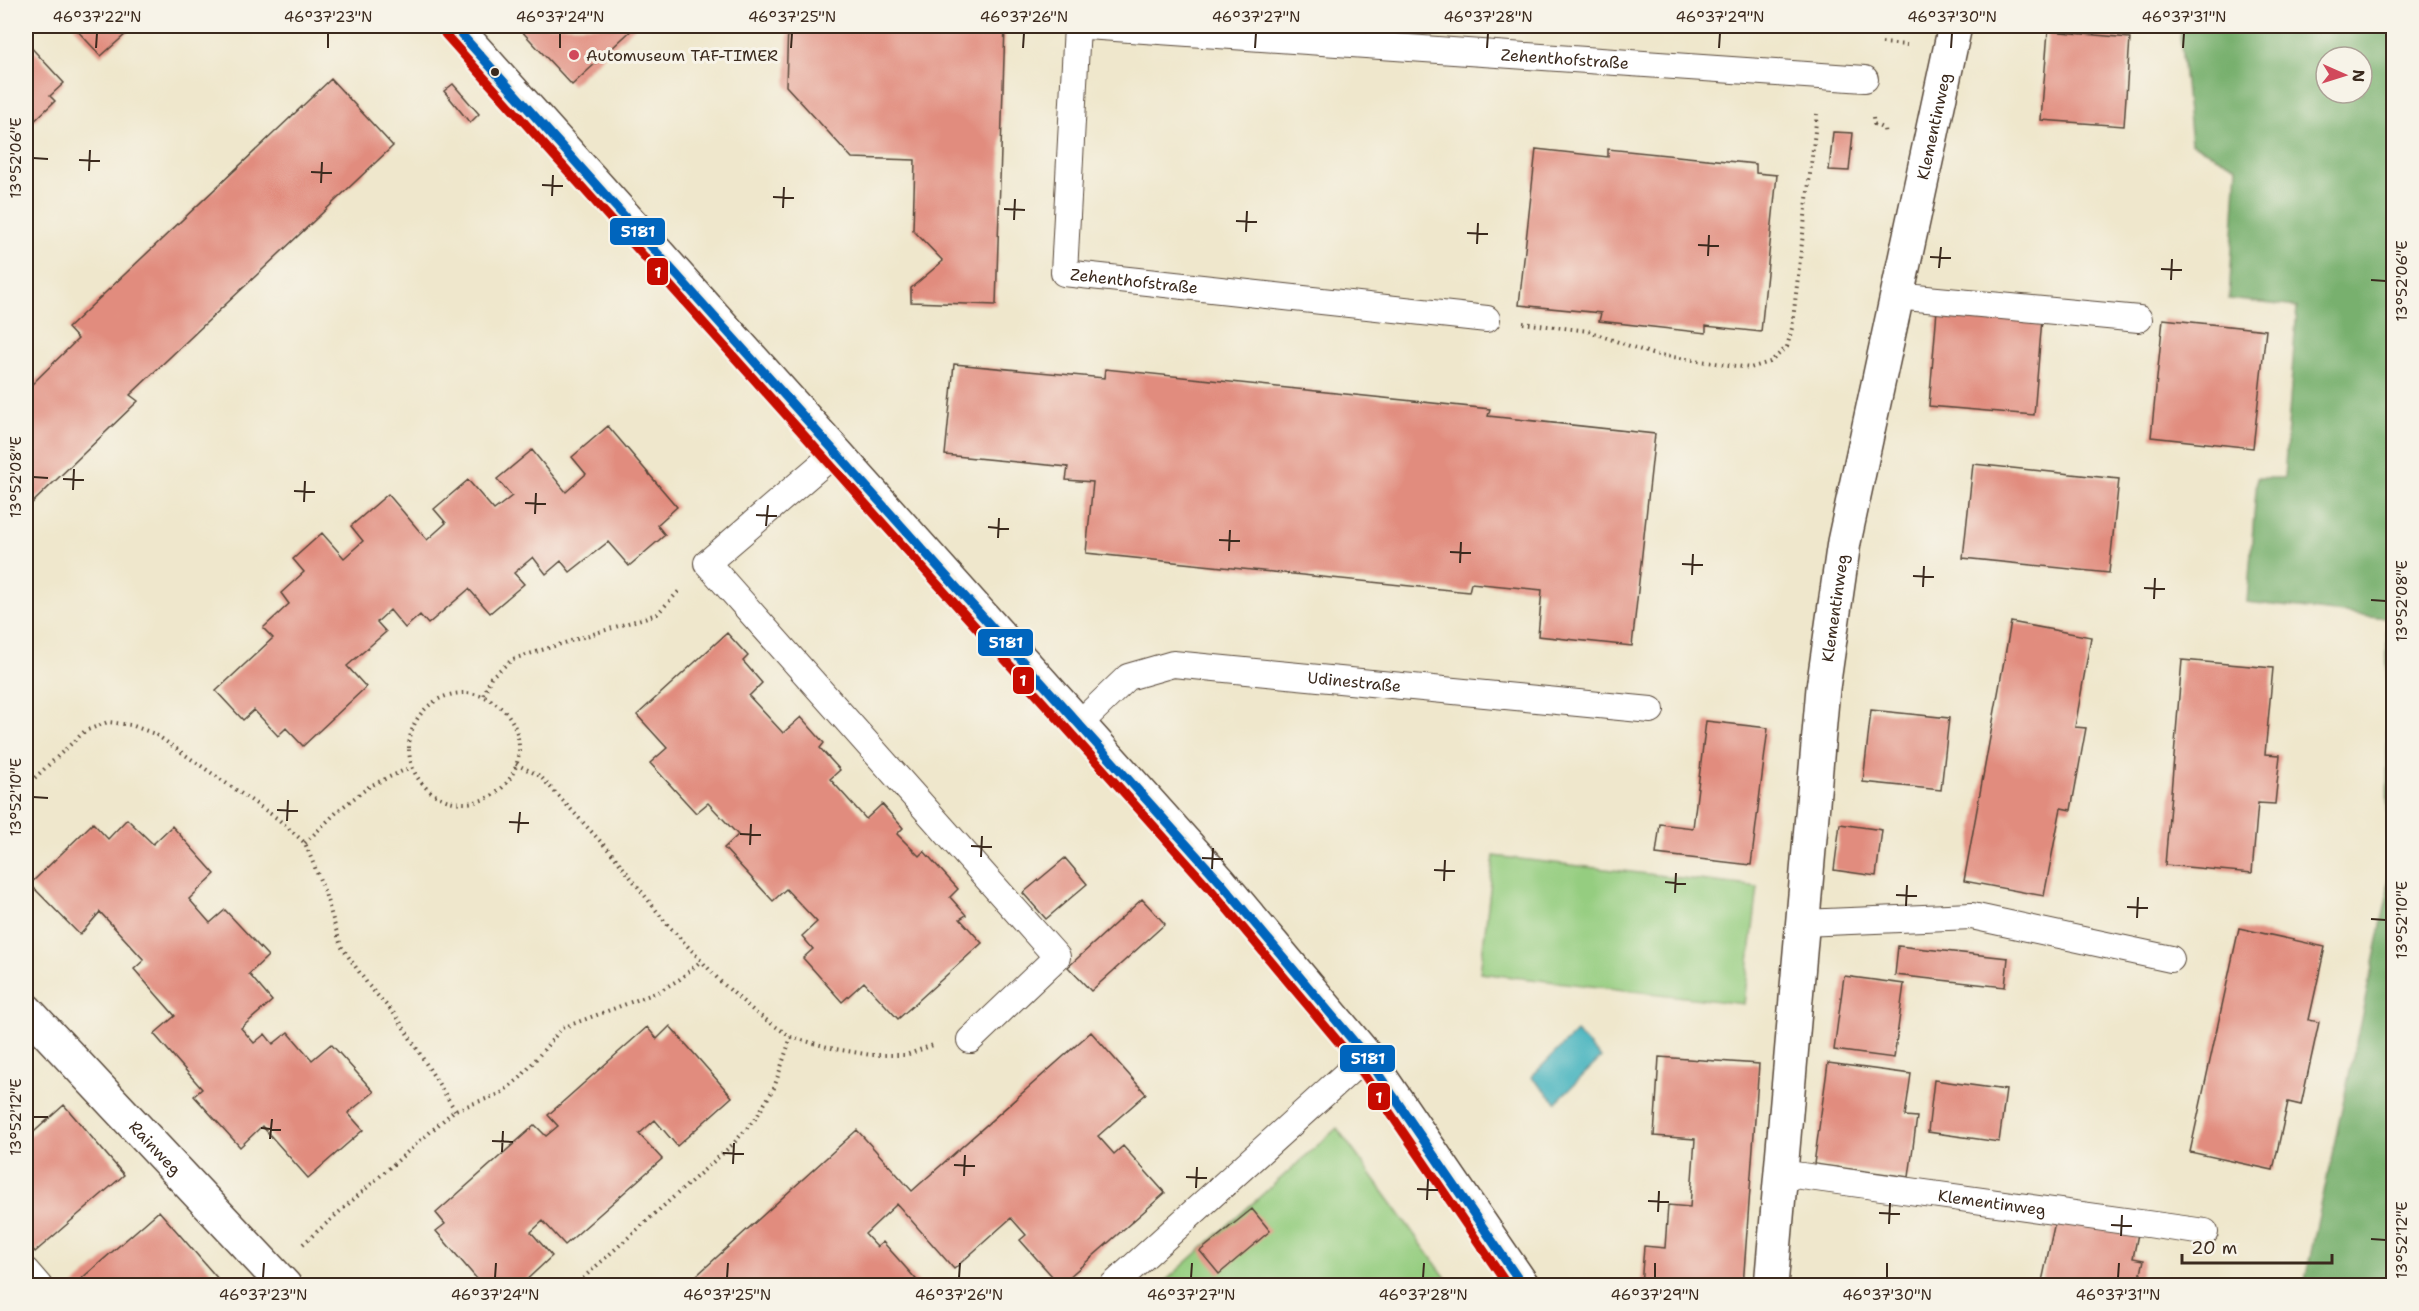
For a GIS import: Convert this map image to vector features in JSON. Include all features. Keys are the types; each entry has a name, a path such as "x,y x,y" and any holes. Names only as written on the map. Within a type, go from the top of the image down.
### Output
{"street":[{"path":"454,26 1221,883 1366,1056 1523,1286"},
{"name":"Klementinweg","path":"1771,1286 1823,688 1844,542 1895,296 1955,26"},
{"name":"Rainweg","path":"26,1010 271,1281"}],"lane":[{"name":"Zehenthofstraße","path":"1077,26 1064,273 1487,319"},
{"name":"Zehenthofstraße","path":"1086,26 1865,79"},
{"path":"1895,296 2139,319"},
{"path":"835,453 707,563 1057,957 970,1040"},
{"name":"Udinestraße","path":"1079,724 1128,677 1173,664 1651,710"},
{"path":"1802,923 1972,916 2171,959"},
{"path":"1112,1286 1366,1056"},
{"name":"Klementinweg","path":"1780,1173 2205,1232"},
{"path":"26,1271 39,1286"}],"path":[{"path":"1487,319 1588,331 1652,354 1750,368 1770,362 1787,347 1792,328 1809,202 1820,76"},
{"path":"484,695 491,678 513,658 657,614 707,563"},
{"path":"465,692 484,695 501,705 513,721 519,739 516,765 513,774 501,790 484,800 465,804 446,801 429,792 411,767 408,748 411,729 421,712 446,695 465,692"},
{"path":"26,786 85,731 108,722 131,725 155,734 278,819 305,843 324,890 341,946 369,986 397,1017 455,1110"},
{"path":"516,765 540,776 614,856 666,923 701,961 756,1013 791,1037 835,1049 871,1055 906,1055 931,1046 949,1032 970,1040"},
{"path":"305,843 340,809 369,786 411,767"},
{"path":"271,1281 455,1110 500,1094 521,1077 562,1028 658,992 680,979 701,961"},
{"path":"574,1286 732,1144 756,1118 774,1088 791,1037"}],"green space":[{"path":"2179,26 2393,26 2393,1285 2304,1285 2388,893 2387,618 2247,602 2257,478 2284,478 2297,307 2229,299 2237,167 2191,143"},
{"path":"1494,856 1758,887 1744,1004 1480,973"},
{"path":"1337,1128 1451,1285 1160,1286"}],"water":[{"path":"1576,1032 1601,1058 1556,1102 1531,1077"}],"building":[{"path":"73,26 135,26 101,56"},
{"name":"Automuseum TAF-TIMER","path":"517,26 636,26 572,85"},
{"path":"788,26 1005,26 996,305 911,302 911,288 943,261 913,230 915,160 852,158 786,86"},
{"path":"2048,31 2130,38 2124,126 2041,120"},
{"path":"26,42 64,83 50,96 55,101 26,129"},
{"path":"331,79 393,146 130,395 138,401 26,509 26,390 78,339 68,328"},
{"path":"453,84 479,114 470,123 444,91"},
{"path":"1833,132 1853,133 1849,171 1829,170"},
{"path":"1536,149 1608,157 1608,149 1756,164 1756,173 1777,175 1761,332 1706,326 1706,333 1599,321 1601,313 1519,305"},
{"path":"1937,310 2042,319 2034,415 1929,406"},
{"path":"2163,319 2266,330 2253,448 2151,437"},
{"path":"954,364 1104,378 1105,369 1490,409 1488,416 1655,434 1632,646 1538,636 1542,590 1471,583 1469,592 1086,553 1093,482 1066,480 1068,467 945,455"},
{"path":"608,426 677,507 657,525 665,535 629,566 608,542 570,572 561,561 546,574 533,557 514,573 524,584 490,613 469,589 428,624 420,615 405,628 390,610 377,622 386,632 347,666 366,687 303,746 286,728 278,736 254,710 243,720 216,691 273,638 263,628 289,604 281,593 304,572 293,559 322,533 344,558 363,541 351,526 388,494 427,540 446,523 434,509 468,480 494,510 512,496 497,479 532,450 566,492 586,474 572,457"},
{"path":"1973,464 2119,479 2109,573 1963,558"},
{"path":"2011,622 2091,637 2075,727 2086,728 2071,810 2061,808 2044,896 1964,881"},
{"path":"727,633 748,656 743,661 762,683 749,696 783,733 801,717 824,743 820,748 840,770 830,779 866,819 882,804 903,828 897,834 919,856 924,851 958,889 950,897 966,915 960,919 982,943 898,1019 864,982 842,1002 803,958 813,949 802,936 817,922 786,889 773,901 724,848 738,835 708,803 696,813 650,763 667,748 637,715"},
{"path":"2182,660 2273,668 2265,754 2280,755 2275,804 2258,803 2252,873 2165,865"},
{"path":"1871,710 1949,718 1941,790 1863,782"},
{"path":"1706,721 1768,728 1751,865 1656,854 1660,824 1693,828"},
{"path":"127,819 153,844 172,826 215,874 189,899 210,923 225,910 268,956 249,974 272,1001 241,1028 254,1043 265,1034 273,1044 288,1032 312,1060 331,1044 374,1092 348,1113 363,1130 308,1178 262,1126 240,1147 194,1096 202,1089 154,1034 175,1016 134,969 144,960 100,912 80,935 30,884 93,823 108,839"},
{"path":"1840,824 1882,830 1876,876 1834,870"},
{"path":"1065,858 1087,884 1046,919 1023,893"},
{"path":"1142,899 1165,924 1091,991 1068,967"},
{"path":"2239,928 2325,947 2309,1020 2319,1022 2301,1105 2288,1102 2273,1170 2190,1152"},
{"path":"1898,946 2008,958 2005,987 1895,975"},
{"path":"1844,976 1904,984 1894,1058 1834,1050"},
{"path":"670,1026 732,1097 677,1146 655,1120 639,1134 662,1159 565,1245 543,1221 531,1232 552,1256 520,1286 483,1286 436,1231 445,1224 436,1213 535,1125 546,1136 558,1126 548,1115 647,1027 657,1039"},
{"path":"1091,1032 1146,1094 1098,1136 1114,1154 1123,1146 1165,1193 1060,1285 1020,1240 1026,1235 1011,1218 954,1269 897,1204 865,1234 877,1247 883,1242 922,1286 685,1286 857,1130 912,1191"},
{"path":"1659,1057 1759,1064 1743,1286 1641,1286 1644,1246 1665,1248 1668,1205 1690,1207 1695,1139 1654,1136"},
{"path":"1828,1063 1911,1074 1905,1116 1917,1117 1909,1177 1814,1164"},
{"path":"1934,1080 2006,1090 1999,1142 1928,1132"},
{"path":"64,1105 124,1175 35,1252 26,1241 26,1139"},
{"path":"1252,1209 1270,1231 1219,1274 1200,1251"},
{"path":"159,1211 219,1280 213,1286 73,1286"},
{"path":"2056,1217 2138,1234 2133,1258 2144,1260 2138,1286 2041,1286"}],"transit line":[{"name":"5181","path":"454,26 1221,883 1366,1056 1523,1286"},
{"name":"1","path":"445,34 1212,891 1356,1063 1508,1286"}],"place":[{"name":"Automuseum TAF-TIMER","path":"574,55"}]}
